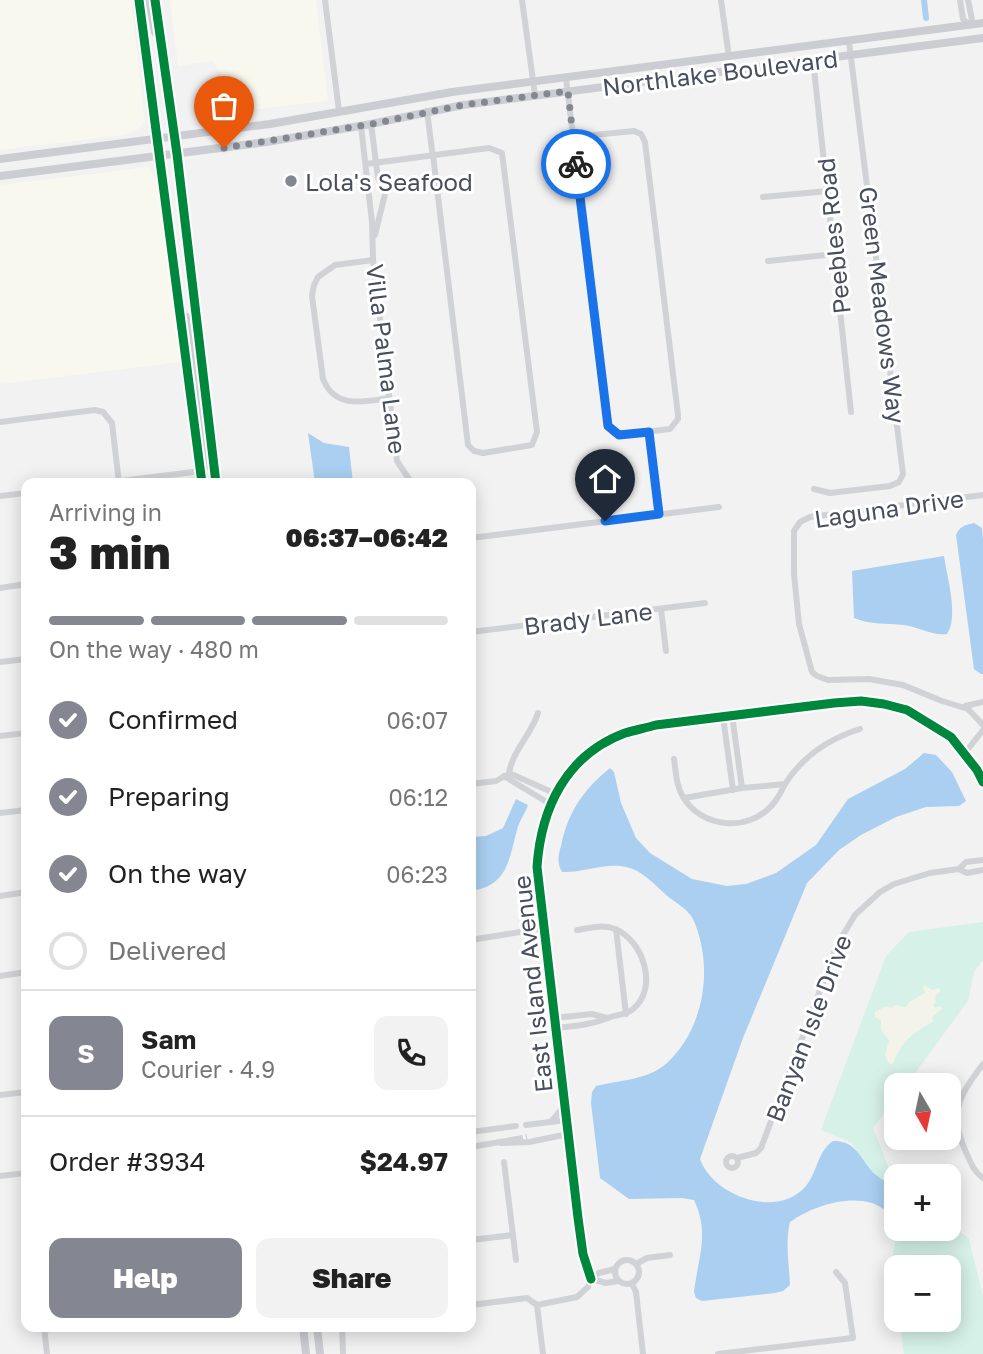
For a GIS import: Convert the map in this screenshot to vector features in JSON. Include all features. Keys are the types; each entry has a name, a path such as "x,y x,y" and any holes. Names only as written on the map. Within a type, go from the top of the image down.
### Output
{"main road":[{"path":"139,0 202,478"},
{"path":"149,0 153,28 163,55"},
{"path":"155,0 175,137 216,478"},
{"name":"Northlake Boulevard","path":"0,159 270,124 452,92 983,23"},
{"path":"961,41 969,25"},
{"name":"Northlake Boulevard","path":"0,176 267,142 372,124 427,111 535,95 983,38"},
{"path":"179,312 188,318 198,376 206,398"},
{"path":"190,384 197,395 206,461 216,478"},
{"path":"201,471 206,478"},
{"path":"304,1332 306,1354"},
{"path":"318,1332 320,1354"}],"street":[{"path":"325,0 339,111"},
{"path":"522,0 535,95"},
{"path":"721,0 729,57"},
{"path":"960,0 963,19 969,25 972,20 968,0"},
{"name":"Green Meadows Way","path":"814,489 830,493 890,486 899,482 903,474 849,42"},
{"name":"Peebles Road","path":"813,60 852,412"},
{"path":"566,78 568,91 573,137 608,426 619,435 670,429 678,415 643,137 634,131 573,137"},
{"path":"366,164 376,162 433,155 480,149 494,148 504,157 537,432 532,445 478,453 468,444 433,155 427,111"},
{"name":"Villa Palma Lane","path":"372,124 378,177 385,188 374,237"},
{"name":"Villa Palma Lane","path":"361,126 374,237 373,260 397,461 408,478"},
{"path":"763,197 828,191"},
{"path":"768,261 835,254"},
{"path":"373,260 335,265 326,270 314,285 314,308 326,388 342,401 354,403 389,398"},
{"path":"0,422 94,410 103,412 112,423 119,478"},
{"path":"649,432 659,514"},
{"path":"149,478 201,471"},
{"path":"0,496 21,494"},
{"name":"Laguna Drive","path":"983,495 810,517 800,522 794,536 794,584 799,624 810,668 817,676 828,680 852,678 886,681 974,712 983,725"},
{"path":"476,537 719,507"},
{"path":"0,587 21,585"},
{"name":"Brady Lane","path":"476,631 705,603"},
{"path":"661,608 666,651"},
{"path":"0,662 21,660"},
{"name":"East Island Avenue","path":"591,1279 583,1254 537,867 539,839 550,804 578,764 603,744 624,733 656,725 861,701 907,710 951,737 965,753 983,782"},
{"path":"962,707 983,702"},
{"path":"476,783 496,781 507,774 512,758 531,730 538,713"},
{"path":"732,715 742,788"},
{"path":"723,716 733,790"},
{"path":"674,759 677,780 684,798 694,810 708,819 734,824 751,820 765,811 777,799 802,761 821,746 860,729"},
{"path":"965,753 983,730"},
{"path":"0,736 21,734"},
{"path":"507,774 555,794"},
{"path":"507,774 550,804"},
{"path":"684,798 785,784"},
{"path":"0,813 21,811"},
{"name":"Banyan Isle Drive","path":"737,1158 756,1153 761,1148 837,945 855,915 880,892 894,884 911,877 959,869 966,862 983,860"},
{"name":"Banyan Isle Drive","path":"959,869 967,873 983,870"},
{"path":"0,896 21,893"},
{"path":"556,1028 600,1023 607,1018 626,1014 640,1001 645,985 645,969 636,945 628,937 616,929 600,927 577,930"},
{"path":"476,939 544,928"},
{"path":"616,929 626,1014"},
{"path":"0,976 21,973"},
{"path":"554,1018 592,1014 607,1018"},
{"path":"983,1064 963,1090 956,1118 962,1144 975,1172 983,1178"},
{"path":"0,1096 21,1093"},
{"name":"East Island Avenue","path":"551,1122 565,1105"},
{"path":"526,1125 566,1120"},
{"path":"476,1131 516,1126"},
{"path":"500,1128 501,1143"},
{"path":"476,1146 529,1142 568,1134"},
{"path":"527,1137 549,1137"},
{"path":"501,1143 517,1139"},
{"path":"504,1162 516,1260"},
{"path":"0,1176 21,1173"},
{"path":"476,1239 513,1235"},
{"path":"636,1264 647,1258 670,1255"},
{"path":"476,1304 527,1298 537,1305 577,1297 588,1287 591,1279 599,1273 615,1269 624,1259 636,1264 639,1273 632,1284"},
{"path":"615,1269 618,1281 624,1285 632,1284"},
{"path":"718,1354 853,1338 845,1283 836,1272"},
{"path":"591,1279 606,1283 618,1281"},
{"path":"632,1284 636,1292 643,1354"},
{"path":"537,1305 543,1354"},
{"path":"44,1332 47,1354"},
{"path":"342,1332 343,1354"}],"shaded area":[{"path":"0,0 131,0 145,121 138,129 124,135 0,150"},
{"path":"170,0 316,0 328,101 232,112 222,75 213,61 178,66"},
{"path":"149,167 157,182 181,362 0,384 0,185"}],"green space":[{"path":"983,922 983,960 974,972 968,1001 915,1073 884,1073 884,1114 873,1128 887,1164 884,1164 884,1182 869,1171 852,1143 821,1130 886,956 909,932"},
{"path":"961,1232 969,1239 983,1296 983,1354 904,1354 901,1332 961,1332 961,1255 893,1255 895,1241 961,1241"}],"sand":[{"path":"925,985 932,990 940,988 933,1005 935,1008 941,1006 942,1009 932,1017 933,1022 909,1038 893,1064 889,1064 885,1055 889,1040 881,1030 881,1020 875,1017 875,1012 886,1006 906,1007 909,1002 925,993"}],"water":[{"path":"308,433 324,443 349,447 352,478 314,478"},
{"path":"974,523 982,528 983,540 983,674 974,669 956,535 963,526"},
{"path":"944,556 952,607 947,634 854,618 852,571"},
{"path":"924,753 936,755 952,772 966,801 959,806 926,807 896,817 861,835 839,850 807,883 743,1038 700,1159 707,1172 732,1193 763,1202 779,1201 793,1197 805,1187 827,1146 833,1141 841,1142 858,1152 876,1175 884,1181 884,1210 875,1204 851,1200 808,1212 790,1222 790,1285 783,1291 702,1301 696,1298 694,1292 702,1235 699,1212 694,1200 629,1199 600,1178 591,1103 592,1092 596,1086 651,1073 667,1063 680,1049 690,1032 702,995 703,956 699,937 693,919 687,912 638,871 611,866 562,872 559,856 572,812 584,793 610,768 614,772 621,803 636,838 650,853 692,879 727,886 746,884 776,873 816,845 848,799 905,769"},
{"path":"516,799 528,805 505,870 493,883 476,890 476,837 486,836 503,828"}],"waterway":[{"path":"924,0 926,18"}],"tunnel":[{"path":"517,1139 527,1137"}],"cycle path":[{"path":"139,0 201,478"},
{"path":"155,0 177,154 215,478"},
{"path":"591,1279 583,1254 578,1218 537,867 544,824 551,804 572,770 604,743 625,733 656,725 861,701 907,710 951,737 983,782"}],"way so far":[{"path":"224,148 372,124 463,105 568,91 576,164"}],"place":[{"name":"Lola's Seafood","path":"291,181"}],"route":[{"path":"576,164 608,426 614,433 624,436 649,432 659,514 605,521"}]}
